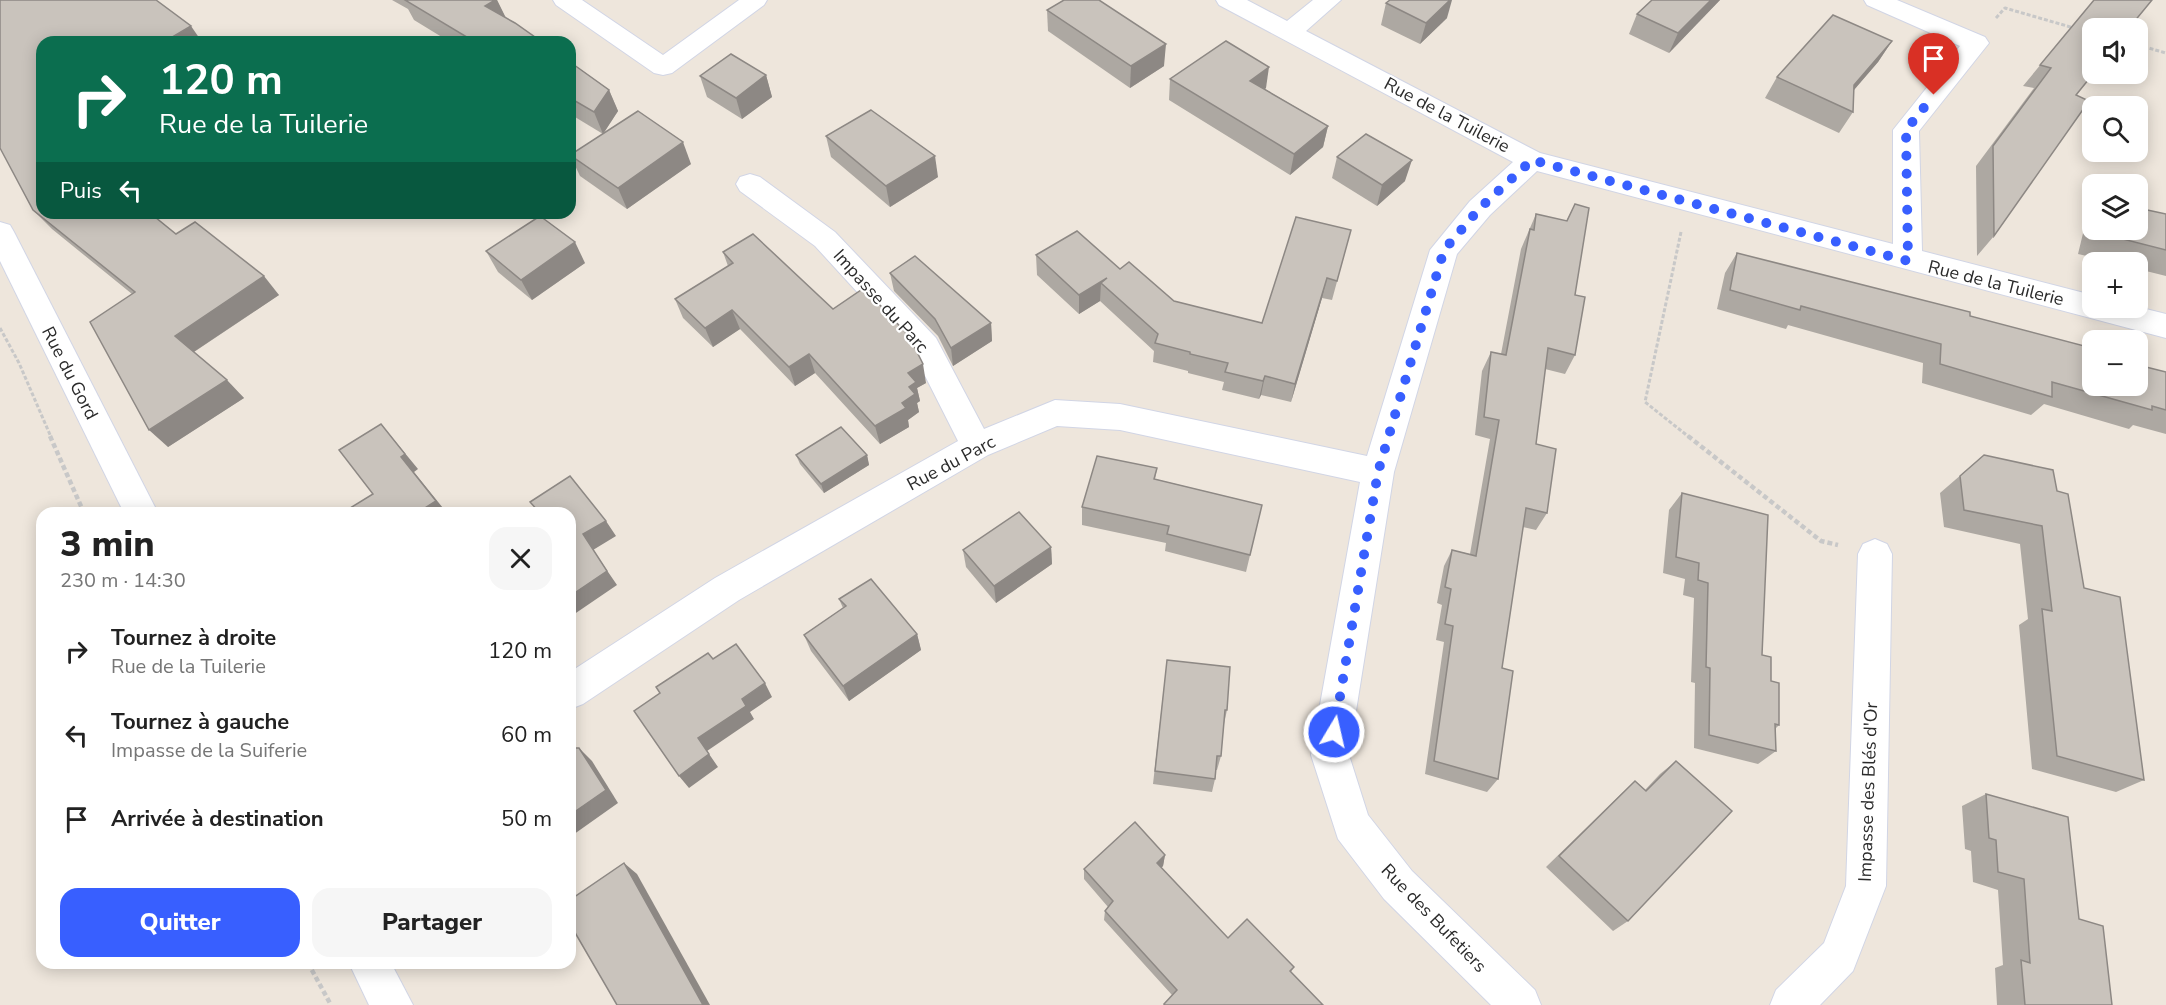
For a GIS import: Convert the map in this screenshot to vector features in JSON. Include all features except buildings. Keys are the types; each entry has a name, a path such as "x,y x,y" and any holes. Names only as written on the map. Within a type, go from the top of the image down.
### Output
{"street":[{"path":"565,0 663,67 754,0"},
{"name":"Rue de la Tuilerie","path":"1228,0 1532,160 1908,261 2166,326"},
{"path":"1288,32 1329,0"},
{"path":"1876,0 1976,42 1906,130 1908,261"},
{"name":"Rue des Bufetiers","path":"1520,1005 1398,885 1352,826 1330,755 1378,472 1444,250 1480,208 1532,160"},
{"name":"Impasse du Parc","path":"750,184 825,239 925,346 977,446"},
{"name":"Rue du Gord","path":"0,232 138,507"},
{"name":"Rue du Parc","path":"576,688 727,589 977,446 1055,413 1120,417 1378,472"},
{"name":"Impasse des Blés d'Or","path":"1791,1005 1839,957 1866,886 1875,554"},
{"path":"372,969 392,1005"}],"path":[{"path":"1976,42 2005,8 2082,30"},
{"path":"2148,48 2166,53"},
{"path":"1687,202 1645,402 1821,541 1875,554"},
{"path":"0,328 19,363 81,507"},
{"path":"311,969 331,1005"}],"route":[{"path":"1334,732 1378,472 1444,250 1480,208 1532,160 1908,261 1906,130 1934,95"}]}
